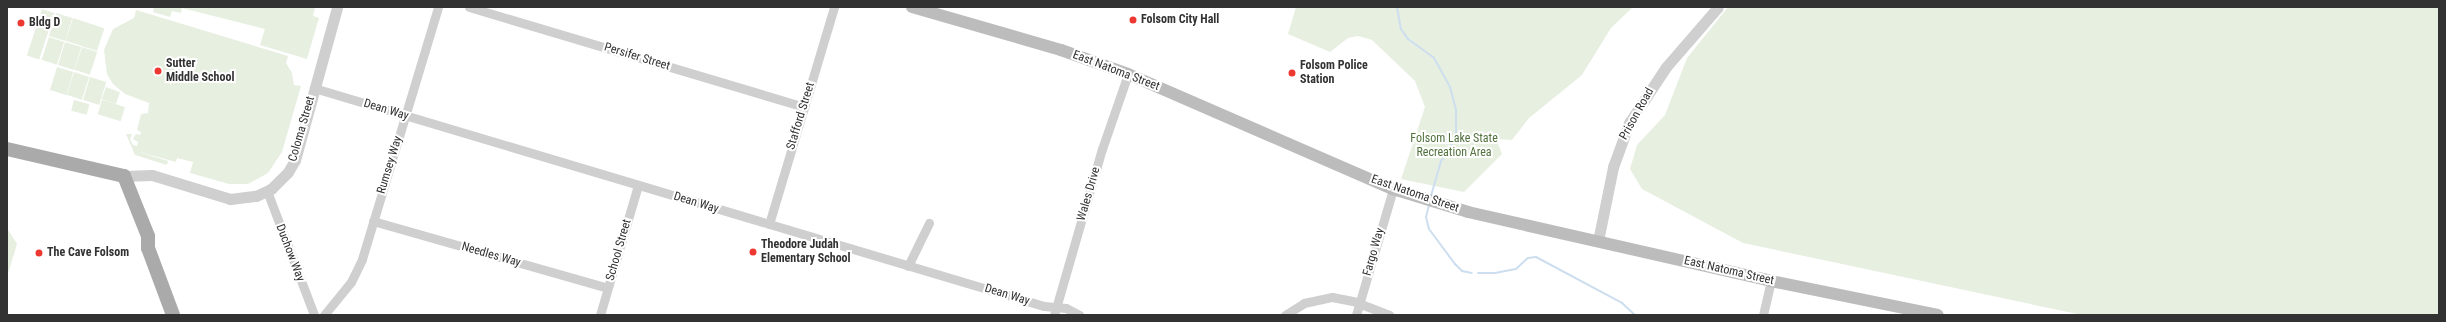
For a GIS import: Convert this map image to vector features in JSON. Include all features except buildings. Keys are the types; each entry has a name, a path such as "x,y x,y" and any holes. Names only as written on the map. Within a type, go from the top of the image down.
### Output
{"main road":[{"name":"East Natoma Street","path":"912,7 1061,50 1128,74 1404,193 1468,212 1771,281 1938,315"},
{"path":"7,149 119,175 139,241 148,248 173,315"}],"street":[{"name":"Coloma Street","path":"119,175 152,175 230,199 249,198 267,191 280,182 295,160 337,7"},
{"name":"Rumsey Way","path":"324,315 343,294 357,270 406,116 438,7"},
{"name":"Persifer Street","path":"469,7 804,107"},
{"name":"Stafford Street","path":"769,224 834,7"},
{"name":"Prison Road","path":"1598,241 1614,167 1630,124 1666,67 1718,7"},
{"name":"Wales Drive","path":"1055,311 1102,149 1128,74"},
{"name":"Dean Way","path":"314,88 1046,307 1055,311 1066,308 1079,315"},
{"name":"School Street","path":"600,315 638,185"},
{"name":"Fargo Way","path":"1356,315 1392,189"},
{"name":"Duchow Way","path":"267,191 314,315"},
{"name":"Needles Way","path":"373,221 608,288"},
{"path":"908,266 929,223"},
{"path":"1763,315 1771,281"},
{"path":"1286,315 1304,303 1318,299 1339,298 1359,303 1389,315"}],"green space":[{"path":"154,7 315,7 313,16 319,18 307,59 260,45 265,29 182,8 181,13 172,11 170,17 153,12"},
{"name":"Folsom Lake State Recreation Area","path":"1296,7 1633,7 1611,28 1582,75 1529,118 1512,140 1496,139 1502,154 1464,192 1401,179 1425,107 1415,81 1372,40 1358,36 1348,38 1330,52 1288,34"},
{"path":"1728,7 2439,7 2439,315 2082,315 1743,243 1642,189 1630,169 1637,145 1665,115 1687,58"},
{"path":"42,9 54,13 39,60 27,56"},
{"path":"136,10 288,56 286,63 292,73 294,85 301,86 282,152 268,173 248,184 229,184 190,173 193,162 177,158 176,162 136,151 168,161 167,165 135,155 126,134 132,134 130,139 133,145 137,146 138,142 133,139 136,134 140,135 141,132 137,130 141,114 148,113 149,103 125,94 113,84 107,74 104,50 113,29 134,18"},
{"path":"56,13 72,18 65,41 49,36"},
{"path":"73,18 104,28 97,51 66,41"},
{"path":"49,37 64,42 57,65 42,60"},
{"path":"65,42 81,47 74,70 58,65"},
{"path":"82,47 97,52 90,75 75,70"},
{"path":"57,67 73,72 66,95 50,90"},
{"path":"74,72 89,77 82,100 67,95"},
{"path":"90,77 106,82 99,105 83,100"},
{"path":"106,87 120,92 116,104 102,99"},
{"path":"74,100 89,104 87,115 71,111"},
{"path":"102,100 125,107 121,121 98,114"},
{"path":"7,228 17,244 7,277"}],"waterway":[{"path":"1397,7 1401,29 1408,39 1434,58 1450,87 1456,110 1456,138 1441,161 1431,197"},
{"path":"1429,205 1426,217 1429,229 1455,264 1462,271 1472,273"},
{"path":"1478,273 1495,273 1516,269 1528,258 1536,257 1622,303 1635,315"}],"place":[{"name":"Folsom City Hall","path":"1133,20"},
{"name":"Bldg D","path":"21,23"},
{"name":"Sutter Middle School","path":"158,71"},
{"name":"Folsom Police Station","path":"1292,73"},
{"name":"Theodore Judah Elementary School","path":"753,252"},
{"name":"The Cave Folsom","path":"39,253"}]}
